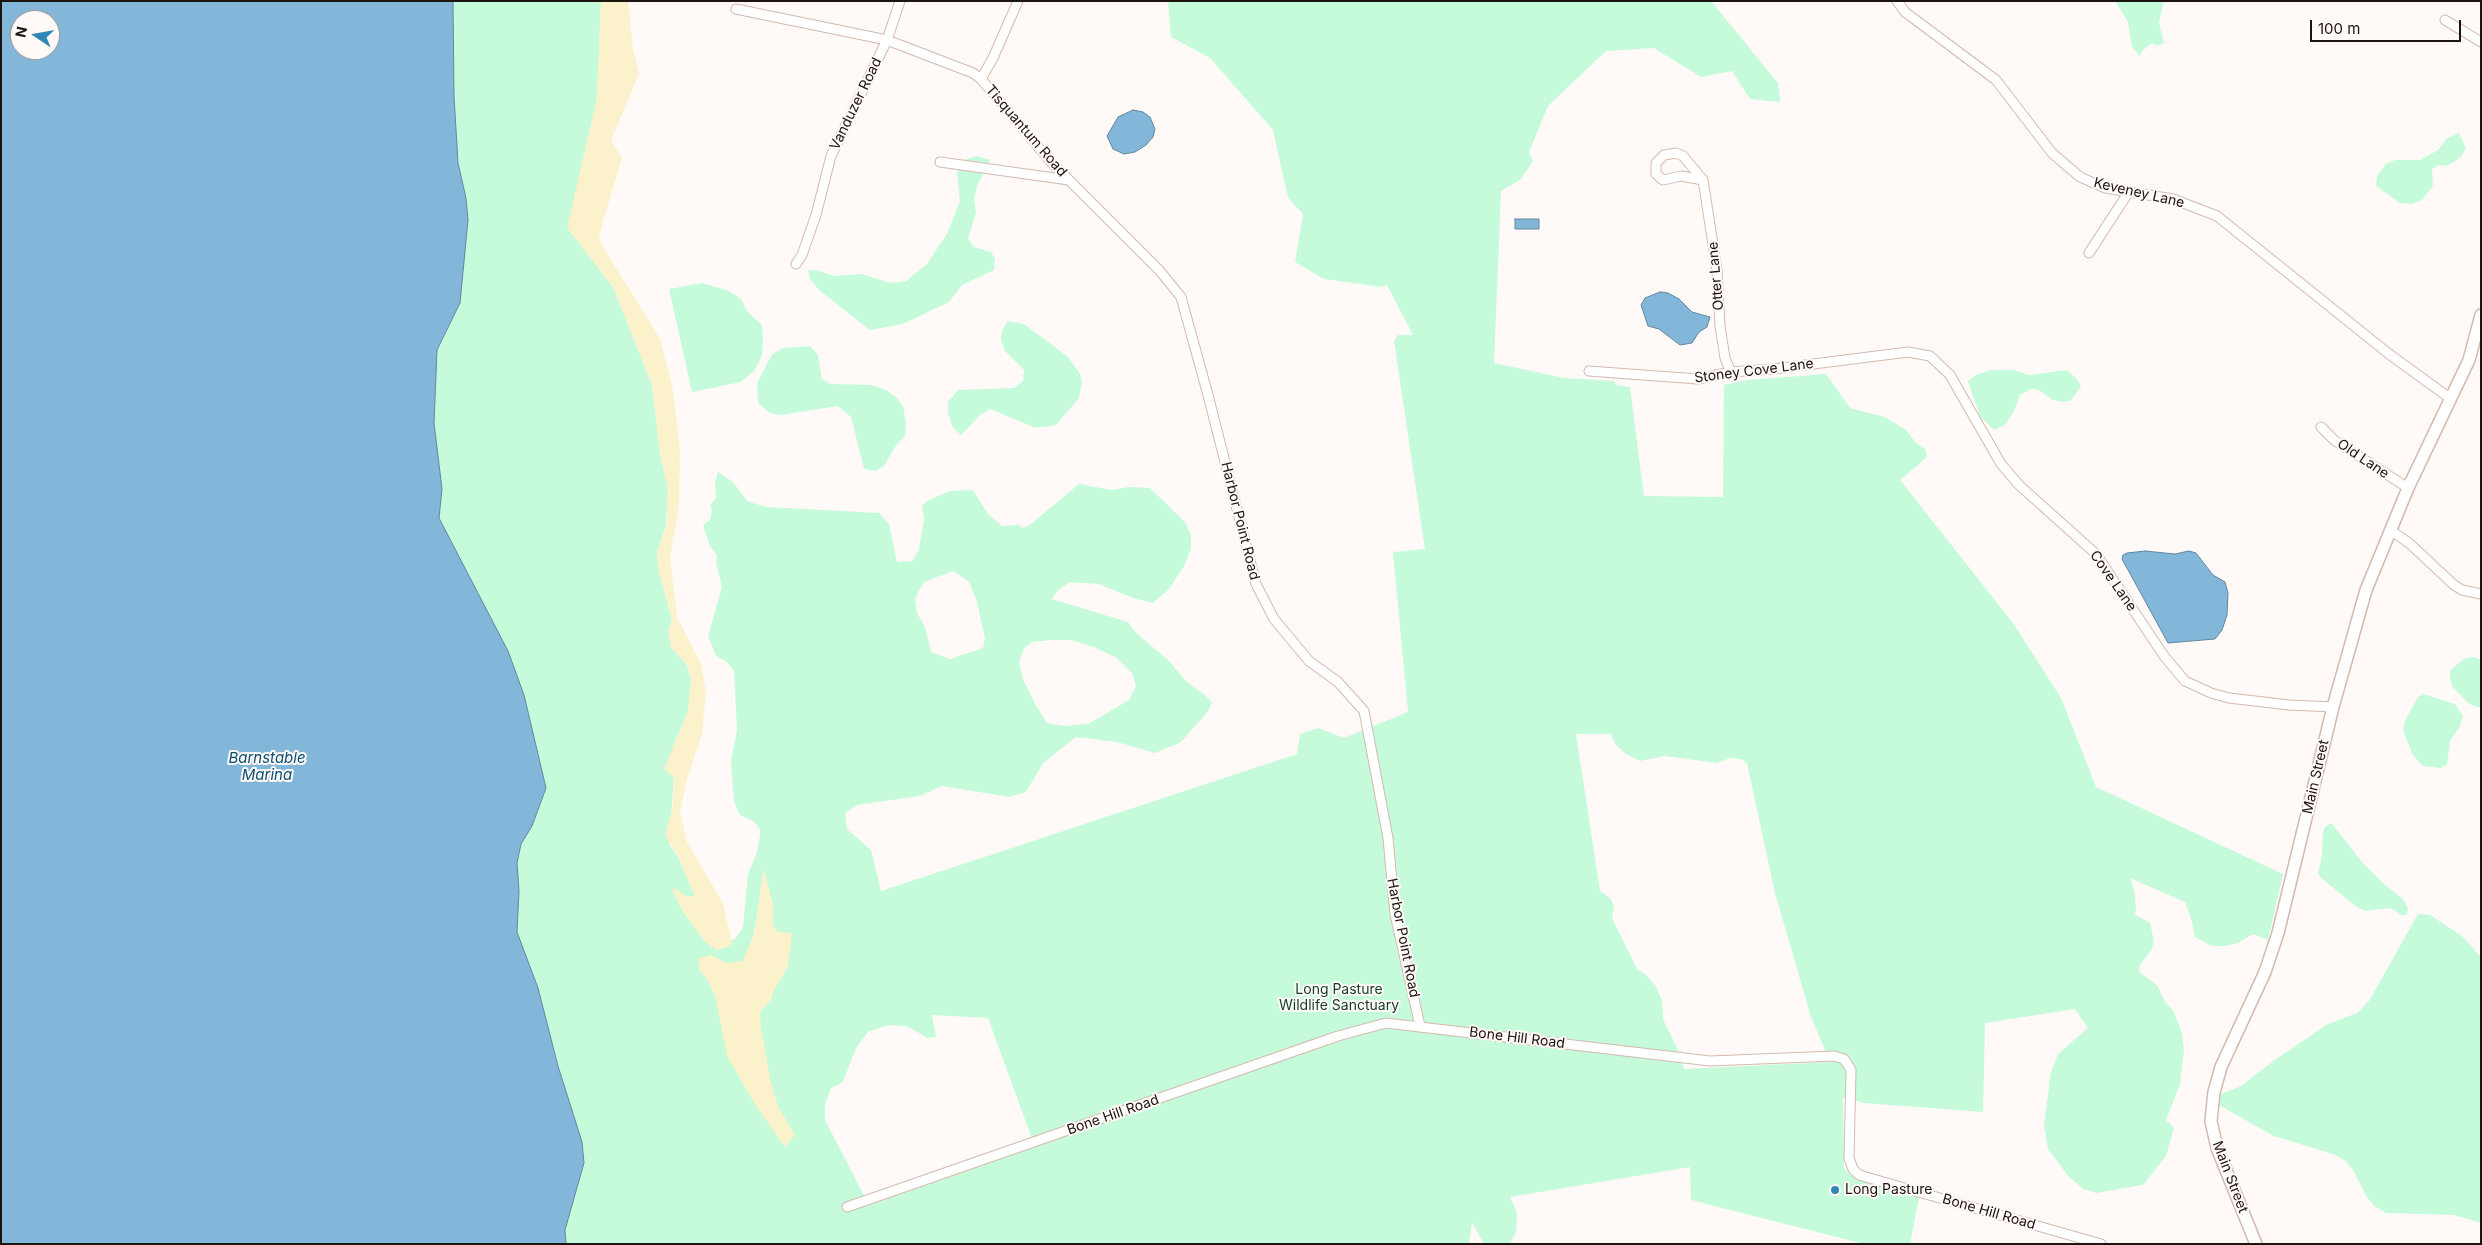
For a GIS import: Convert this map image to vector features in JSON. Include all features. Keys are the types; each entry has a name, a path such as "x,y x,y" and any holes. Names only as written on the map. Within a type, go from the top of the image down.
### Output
{"main road":[{"name":"Main Street","path":"2256,1244 2217,1148 2211,1121 2212,1106 2222,1067 2265,972 2278,933 2333,706 2366,590 2408,488 2469,360 2481,315"}],"street":[{"name":"Vanduzer Road","path":"796,264 802,255 816,215 831,156 887,40 900,1"},
{"name":"Tisquantum Road","path":"1018,1 993,58 981,78 1024,132 1069,180"},
{"name":"Keveney Lane","path":"1896,1 1904,12 1996,80 2039,138 2064,165 2090,183 2128,192 2173,199 2217,216 2388,354 2451,399"},
{"path":"736,10 887,40 964,69 981,78"},
{"path":"2445,20 2481,42"},
{"path":"1676,153 1683,156 1703,180 1681,176 1663,180 1656,174 1656,163 1664,155 1676,153"},
{"path":"940,162 1069,180"},
{"name":"Harbor Point Road","path":"1069,180 1160,270 1180,297 1208,395 1256,584 1274,619 1309,661 1338,682 1364,711 1388,838 1395,914 1420,1026"},
{"name":"Otter Lane","path":"1703,180 1717,270 1720,326 1725,358 1731,372"},
{"path":"2089,253 2128,192"},
{"name":"Stoney Cove Lane","path":"1589,371 1698,379 1731,372 1920,353"},
{"name":"Cove Lane","path":"1920,353 1930,356 1939,362 1950,375 1992,450 2010,476 2096,554 2164,656 2186,681 2212,693 2237,699 2289,705 2333,706"},
{"name":"Old Lane","path":"2321,427 2341,445 2408,488"},
{"path":"2390,530 2409,543 2454,585 2462,590 2481,594"},
{"name":"Bone Hill Road","path":"847,1207 1338,1036 1378,1024 1420,1026 1710,1061 1834,1056 1844,1059 1851,1070 1849,1158 1854,1169 1860,1175 2101,1244"}],"green space":[{"name":"Long Pasture Wildlife Sanctuary","path":"453,1 601,1 597,98 568,228 613,287 652,385 660,454 668,489 666,526 657,552 659,572 672,619 668,631 671,647 687,665 691,679 688,711 673,746 674,778 669,844 678,857 695,896 688,897 673,892 684,913 711,947 735,939 743,927 748,874 757,852 760,835 760,829 753,821 740,815 734,801 731,761 737,730 734,671 727,662 716,656 708,636 722,587 716,563 717,555 710,546 703,525 710,520 712,511 710,505 716,498 715,483 718,472 733,482 747,501 766,507 879,513 889,524 897,562 913,561 919,549 924,518 922,506 929,500 950,491 973,490 988,514 1002,526 1019,525 1023,528 1031,524 1079,484 1111,490 1129,487 1150,488 1185,522 1191,535 1191,548 1184,566 1169,589 1153,603 1133,598 1099,584 1070,582 1058,590 1052,599 1128,622 1136,633 1168,660 1187,682 1212,702 1209,710 1181,742 1155,753 1117,742 1076,737 1043,763 1026,792 1009,797 942,786 919,796 857,805 845,813 847,829 871,850 881,891 1297,754 1300,734 1318,728 1344,738 1408,712 1393,552 1425,549 1394,341 1398,335 1413,335 1387,285 1382,287 1324,279 1295,262 1303,214 1288,198 1273,130 1210,58 1171,37 1168,1 1711,1 1778,83 1780,102 1750,99 1732,71 1701,77 1654,48 1606,51 1548,106 1529,152 1533,161 1520,180 1501,191 1494,363 1564,378 1614,381 1616,385 1630,387 1644,496 1723,497 1724,385 1746,380 1826,374 1850,408 1885,417 1906,430 1916,443 1925,449 1927,455 1925,459 1900,480 2013,623 2061,698 2096,787 2283,874 2268,940 2253,934 2238,943 2226,946 2212,946 2195,937 2185,902 2130,878 2135,894 2136,911 2134,914 2150,923 2154,941 2152,949 2140,965 2139,972 2157,985 2165,1002 2173,1010 2182,1033 2184,1050 2180,1084 2166,1120 2174,1128 2166,1156 2143,1185 2096,1193 2084,1189 2069,1177 2048,1149 2044,1125 2051,1072 2058,1054 2088,1028 2075,1009 1985,1023 1983,1112 1864,1103 1843,1097 1844,1167 1856,1179 1919,1197 1910,1244 1864,1244 1691,1200 1690,1167 1510,1197 1517,1213 1516,1232 1510,1244 1484,1244 1472,1222 1469,1244 566,1244 565,1230 584,1163 538,988 517,932 519,891 517,863 521,844 532,826 546,788 524,695 508,651 439,518 442,489 434,423 437,350 460,303 468,220 466,198 458,163 454,96","holes":["953,571 969,582 977,602 985,638 983,648 950,659 931,652 925,627 917,613 915,598 924,582","1072,640 1094,647 1117,658 1132,673 1136,686 1129,700 1088,724 1065,726 1047,723 1023,679 1019,662 1024,648 1032,642","1576,734 1611,734 1615,744 1626,754 1640,761 1665,756 1717,763 1730,758 1741,759 1747,763 1775,893 1811,1017 1830,1062 1684,1069 1679,1052 1663,1019 1662,1000 1655,985 1645,974 1637,969 1612,918 1614,907 1611,899 1600,891","764,871 773,906 773,924 754,933","932,1015 988,1018 1035,1147 869,1205 825,1120 825,1104 831,1088 842,1083 856,1048 868,1032 888,1025 906,1026 928,1038 936,1037"]},
{"path":"2115,1 2164,1 2159,22 2164,43 2158,46 2152,43 2142,51 2140,56 2132,47 2128,22"},
{"path":"2459,133 2466,148 2461,157 2452,163 2446,166 2439,165 2432,169 2433,186 2422,200 2412,204 2400,203 2376,186 2377,176 2386,164 2395,160 2420,160 2438,150 2446,139"},
{"path":"977,156 990,160 977,186 974,198 976,212 968,239 974,247 991,252 995,259 994,270 962,285 949,302 903,324 870,330 820,291 810,279 808,270 820,271 834,276 862,274 890,283 906,281 927,264 947,234 960,201 957,174 959,166 963,160"},
{"path":"702,283 729,291 741,299 746,310 762,325 762,355 755,370 741,382 692,392 669,289"},
{"path":"1008,321 1024,324 1068,357 1080,374 1082,382 1079,398 1056,425 1036,428 990,409 980,415 961,435 953,428 948,413 948,402 958,390 1014,388 1023,381 1024,370 1005,351 1001,340 1002,331"},
{"path":"810,346 818,355 822,379 830,384 872,385 886,390 896,397 903,406 906,424 905,436 896,445 884,466 876,471 864,469 851,417 838,406 780,415 770,413 758,403 757,384 772,354 784,348"},
{"path":"1991,370 2014,370 2029,375 2067,370 2077,379 2081,387 2070,401 2062,402 2053,400 2039,390 2031,389 2020,395 2014,411 2005,425 1994,430 1980,416 1968,381 1976,375"},
{"path":"2475,657 2481,660 2481,708 2469,704 2452,686 2450,679 2450,671 2456,665 2466,658"},
{"path":"2423,694 2455,704 2463,716 2460,726 2450,741 2447,765 2441,768 2423,766 2413,755 2403,730 2405,721 2418,697"},
{"path":"2331,823 2362,862 2384,884 2403,899 2408,909 2407,914 2403,916 2390,908 2365,911 2357,907 2321,878 2318,873 2322,856 2323,832 2325,827"},
{"path":"2418,914 2430,915 2462,936 2481,957 2481,1223 2454,1215 2386,1213 2374,1206 2367,1197 2353,1170 2346,1161 2333,1154 2274,1136 2217,1104 2216,1096 2241,1086 2276,1059 2328,1024 2357,1013 2369,1001"}],"sand":[{"path":"601,1 628,1 633,49 639,73 611,141 622,158 599,235 600,242 660,339 672,385 680,450 679,506 670,557 677,617 701,664 706,690 702,734 687,779 680,812 686,840 723,904 732,944 716,950 704,941 684,913 673,892 673,887 688,897 695,896 678,857 665,835 673,805 674,778 664,769 688,711 691,679 687,665 671,647 668,631 672,619 659,572 657,552 666,526 668,489 660,454 652,385 613,287 567,228 597,98"},
{"path":"764,869 773,906 773,924 778,932 792,933 788,966 773,992 771,1000 760,1012 761,1029 771,1082 778,1106 795,1135 785,1147 754,1103 727,1056 715,996 707,979 699,970 699,958 712,955 726,963 743,961 754,934"}],"water":[{"name":"Barnstable Marina","path":"1,1 453,1 454,96 458,163 466,198 468,220 460,303 437,350 434,423 442,489 439,518 508,651 524,695 546,788 532,826 521,844 517,863 519,891 517,932 538,988 558,1066 582,1142 584,1163 565,1230 566,1244 1,1244"},
{"path":"1133,110 1143,112 1150,117 1155,129 1153,137 1146,145 1135,152 1124,154 1113,149 1107,136 1118,117"},
{"path":"1515,219 1539,219 1539,229 1515,229"},
{"path":"1660,292 1668,293 1679,299 1692,312 1710,317 1707,327 1699,332 1692,343 1680,345 1659,329 1648,326 1641,305 1645,298"},
{"path":"2145,551 2175,554 2189,551 2196,553 2213,575 2225,582 2228,593 2227,615 2222,630 2215,639 2168,643 2122,559 2123,555 2127,553"}],"place":[{"name":"Long Pasture","path":"1835,1190"}]}
